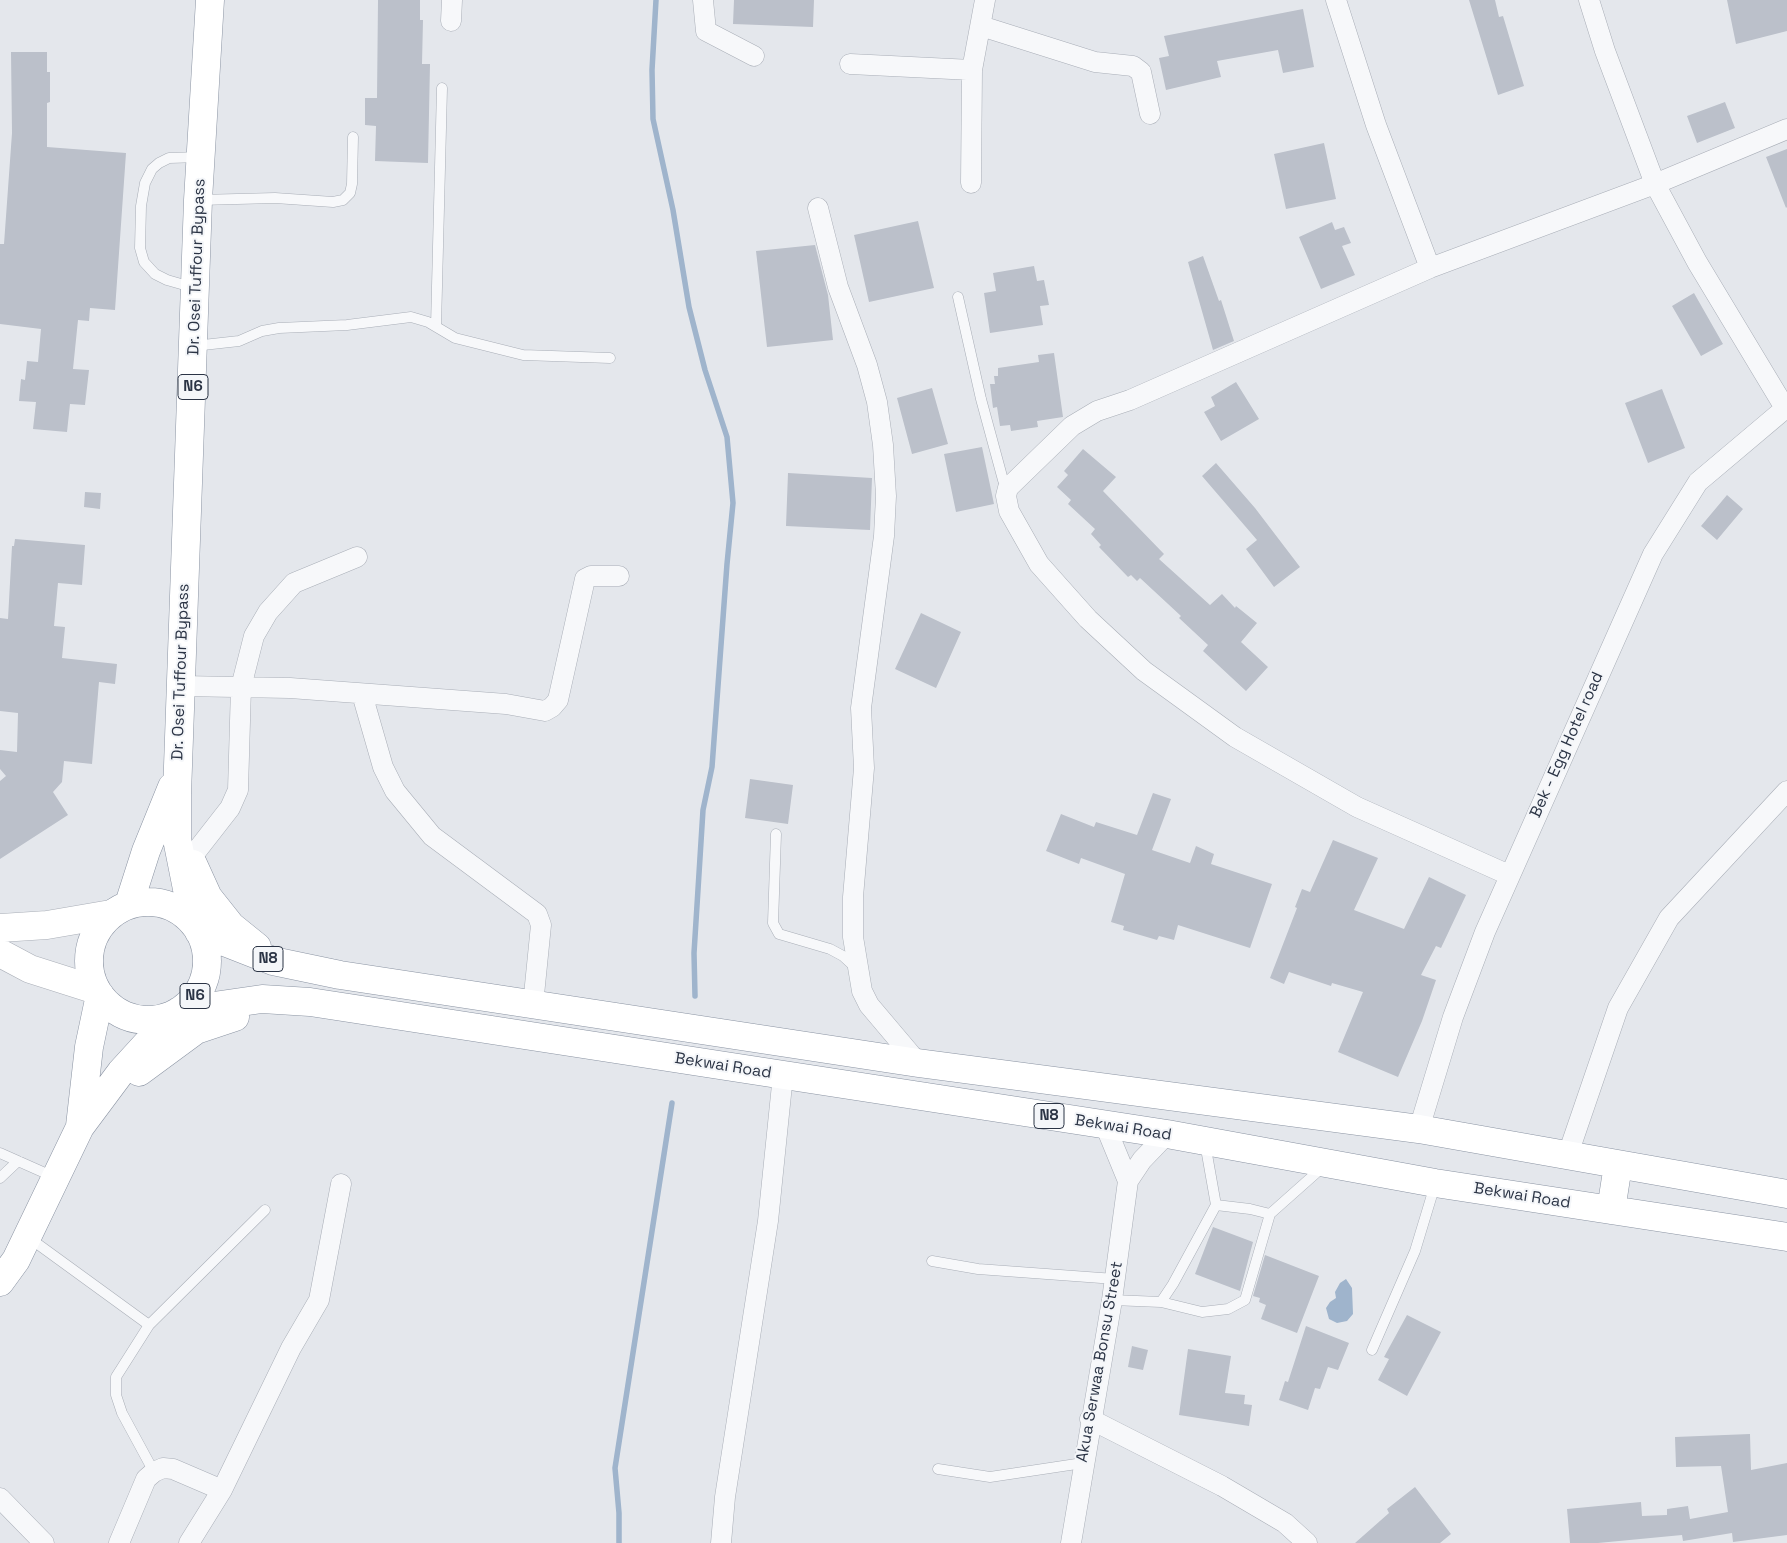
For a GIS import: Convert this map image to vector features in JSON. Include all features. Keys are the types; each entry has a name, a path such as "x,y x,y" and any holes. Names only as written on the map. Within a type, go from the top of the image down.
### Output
{"main road":[{"name":"Dr. Osei Tuffour Bypass","path":"197,928 177,839 177,784 198,200 210,0"},
{"name":"Dr. Osei Tuffour Bypass","path":"120,909 177,784"},
{"path":"177,784 191,858 208,897 232,926 273,961"},
{"path":"0,928 47,925 153,901 176,908 197,928"},
{"name":"N6","path":"120,909 100,926 92,941 88,957 90,974 98,993 115,1010 134,1018 154,1020 177,1013"},
{"name":"N6","path":"0,1282 16,1260 80,1127 121,1072 177,1013 193,1000 202,984 207,966 206,949 197,928"},
{"name":"N8","path":"197,928 273,961"},
{"path":"0,954 30,968 98,993"},
{"name":"Bekwai Road","path":"273,961 340,975 918,1063 1419,1129 1567,1157 1787,1194"},
{"name":"N6","path":"80,1127 89,1048 98,993"},
{"name":"N8","path":"177,1013 262,999 310,1002"},
{"path":"96,1105 196,1030 231,1018 310,1002"},
{"name":"Bekwai Road","path":"310,1002 1167,1134 1435,1182 1787,1237"},
{"path":"1611,1210 1618,1165"}],"street":[{"path":"451,21 452,0"},
{"path":"703,0 706,31 754,56"},
{"path":"971,183 970,120 972,70 985,0"},
{"path":"1336,0 1376,126 1430,268"},
{"path":"1589,0 1605,51 1655,184 1697,262 1786,407"},
{"path":"980,26 1095,62 1133,66 1141,72 1150,114"},
{"path":"850,64 972,70"},
{"path":"1510,875 1357,807 1235,737 1144,671 1088,619 1039,564 1009,512 1006,496 1008,488 1072,426 1097,411 1130,400 1430,268 1655,184 1787,129"},
{"path":"818,208 838,287 867,364 877,402 883,445 886,496 884,536 861,708 864,768 853,897 853,937 862,991 869,1005 918,1063"},
{"name":"Bek - Egg Hotel road","path":"1419,1129 1453,1017 1485,932 1653,554 1698,482 1786,407"},
{"path":"191,858 230,808 238,790 241,687 254,636 268,612 294,583 357,557"},
{"path":"181,686 290,688 506,704 545,711 558,700 585,579 591,576 619,576"},
{"path":"362,694 388,781 401,799 432,836 537,914 541,925 533,1004"},
{"path":"1567,1157 1618,1008 1669,918 1787,791"},
{"path":"721,1543 725,1497 768,1221 783,1075"},
{"path":"1105,1125 1128,1180"},
{"path":"1128,1180 1142,1160 1167,1134"},
{"name":"Akua Serwaa Bonsu Street","path":"1071,1543 1090,1419 1112,1300 1128,1180"},
{"path":"189,1543 222,1490 291,1348 319,1300 341,1184"},
{"path":"1090,1419 1222,1486 1285,1523 1307,1543"},
{"path":"119,1543 146,1479 154,1472 163,1468 173,1470 222,1490"},
{"path":"0,1498 44,1543"}],"lane":[{"path":"436,326 442,88"},
{"path":"198,200 275,198 333,202 343,200 350,193 352,184 353,137"},
{"path":"196,288 161,277 144,262 140,248 140,206 145,183 152,169 169,158 200,157"},
{"path":"958,297 1002,480 1008,488"},
{"path":"194,346 239,342 262,332 279,328 347,325 392,318 420,319 455,338 523,355 610,358"},
{"path":"776,834 774,923 778,934 830,949 843,956 858,971"},
{"path":"1161,1302 1194,1248 1216,1205 1205,1142"},
{"path":"0,1153 54,1178"},
{"path":"0,1178 18,1161"},
{"path":"1112,1300 1161,1302 1202,1312 1228,1309 1245,1300 1270,1214 1329,1162"},
{"path":"1372,1350 1415,1251 1435,1182"},
{"path":"1216,1205 1250,1209 1270,1214"},
{"path":"154,1472 122,1413 116,1395 116,1377 149,1325 265,1210"},
{"path":"28,1236 149,1325"},
{"path":"932,1261 986,1270 1115,1279"},
{"path":"938,1469 990,1477 1083,1463"}],"water":[{"path":"1346,1279 1352,1288 1353,1314 1347,1321 1337,1323 1329,1319 1326,1308 1336,1298 1335,1292 1340,1283"}],"building":[{"path":"378,0 420,0 420,20 423,20 422,64 430,64 428,163 375,161 376,126 365,125 365,98 377,98"},
{"path":"734,0 814,0 813,27 733,24"},
{"path":"1469,0 1495,0 1499,17 1503,16 1524,86 1498,95"},
{"path":"1727,0 1787,0 1787,31 1736,44"},
{"path":"1303,9 1314,67 1283,73 1278,50 1217,61 1221,77 1166,90 1159,58 1169,56 1164,36"},
{"path":"11,52 47,52 47,72 50,72 50,102 47,103 47,147 126,153 115,310 90,308 89,321 78,320 73,369 89,370 85,405 70,404 67,432 33,429 36,402 19,401 21,379 25,380 27,361 38,362 41,329 0,324 0,244 4,244 12,133"},
{"path":"1725,102 1735,128 1697,143 1687,116"},
{"path":"1324,143 1336,199 1286,209 1274,154"},
{"path":"1787,149 1787,207 1786,208 1766,157"},
{"path":"918,221 934,288 869,302 854,235"},
{"path":"1332,222 1335,230 1344,227 1351,243 1342,246 1355,275 1321,289 1299,237"},
{"path":"815,245 828,295 833,340 767,347 756,251"},
{"path":"1203,256 1219,301 1221,300 1234,341 1213,350 1188,262"},
{"path":"1034,266 1037,281 1044,280 1049,305 1040,306 1043,325 990,333 984,293 996,291 993,273"},
{"path":"1694,293 1723,344 1701,356 1672,306"},
{"path":"1054,353 1063,417 1037,421 1038,427 1011,431 1010,425 1000,426 997,407 993,408 990,384 995,384 994,376 998,376 998,368 1039,362 1038,355"},
{"path":"1236,382 1259,419 1221,441 1204,412 1215,406 1211,397"},
{"path":"932,388 948,444 912,454 897,398"},
{"path":"1662,389 1685,448 1648,463 1625,403"},
{"path":"982,447 994,504 956,512 944,454"},
{"path":"1083,449 1116,477 1103,491 1164,554 1159,559 1210,605 1222,594 1235,608 1236,606 1257,623 1241,642 1268,667 1246,691 1203,651 1208,645 1179,618 1181,616 1140,578 1137,581 1131,575 1128,577 1099,547 1101,545 1091,534 1095,529 1068,504 1071,500 1057,487 1068,475 1064,471"},
{"path":"1216,463 1255,508 1300,567 1274,587 1246,549 1257,540 1202,476"},
{"path":"788,473 872,478 870,530 786,526"},
{"path":"85,492 101,493 100,509 84,507"},
{"path":"1727,495 1743,509 1717,540 1701,526"},
{"path":"15,539 85,545 82,585 58,583 54,626 65,627 62,658 117,664 115,684 99,682 92,764 64,761 62,782 53,792 68,815 0,859 0,781 6,776 0,769 0,750 17,752 18,713 0,711 0,618 8,619 12,546 14,546"},
{"path":"921,613 961,632 936,688 895,669"},
{"path":"750,779 793,785 788,824 745,818"},
{"path":"1153,793 1171,799 1152,850 1190,863 1196,846 1214,854 1211,864 1272,884 1250,948 1178,925 1174,940 1159,936 1157,940 1123,930 1124,926 1111,922 1125,874 1081,858 1079,864 1046,851 1061,814 1094,827 1096,822 1137,835"},
{"path":"1333,840 1378,858 1354,910 1404,929 1429,877 1466,895 1441,948 1436,946 1421,975 1436,980 1422,1021 1398,1077 1338,1052 1363,992 1332,983 1331,986 1289,972 1284,984 1270,978 1297,908 1295,907 1302,889 1310,892"},
{"path":"1213,1227 1253,1242 1240,1291 1195,1274"},
{"path":"1265,1255 1319,1276 1297,1333 1261,1319 1266,1305 1259,1302 1260,1298 1253,1296"},
{"path":"1407,1315 1441,1332 1407,1396 1378,1380 1389,1359 1384,1357"},
{"path":"1306,1326 1349,1343 1338,1370 1328,1367 1320,1389 1315,1388 1308,1410 1279,1400 1285,1381 1288,1382"},
{"path":"1132,1346 1148,1350 1143,1370 1128,1367"},
{"path":"1188,1349 1231,1356 1225,1393 1245,1395 1244,1404 1252,1405 1249,1426 1179,1415"},
{"path":"1750,1434 1751,1470 1787,1463 1787,1535 1733,1542 1732,1533 1683,1541 1682,1535 1598,1543 1570,1543 1567,1509 1641,1502 1642,1516 1667,1515 1667,1509 1688,1506 1690,1519 1728,1512 1721,1466 1676,1467 1675,1437"},
{"path":"1415,1487 1451,1534 1440,1543 1355,1543 1389,1513 1387,1509"}],"waterway":[{"path":"656,0 652,70 653,119 673,210 689,307 705,370 727,437 733,503 712,767 703,810 694,953 695,996"},
{"path":"619,1543 619,1513 615,1468 672,1103"}]}
